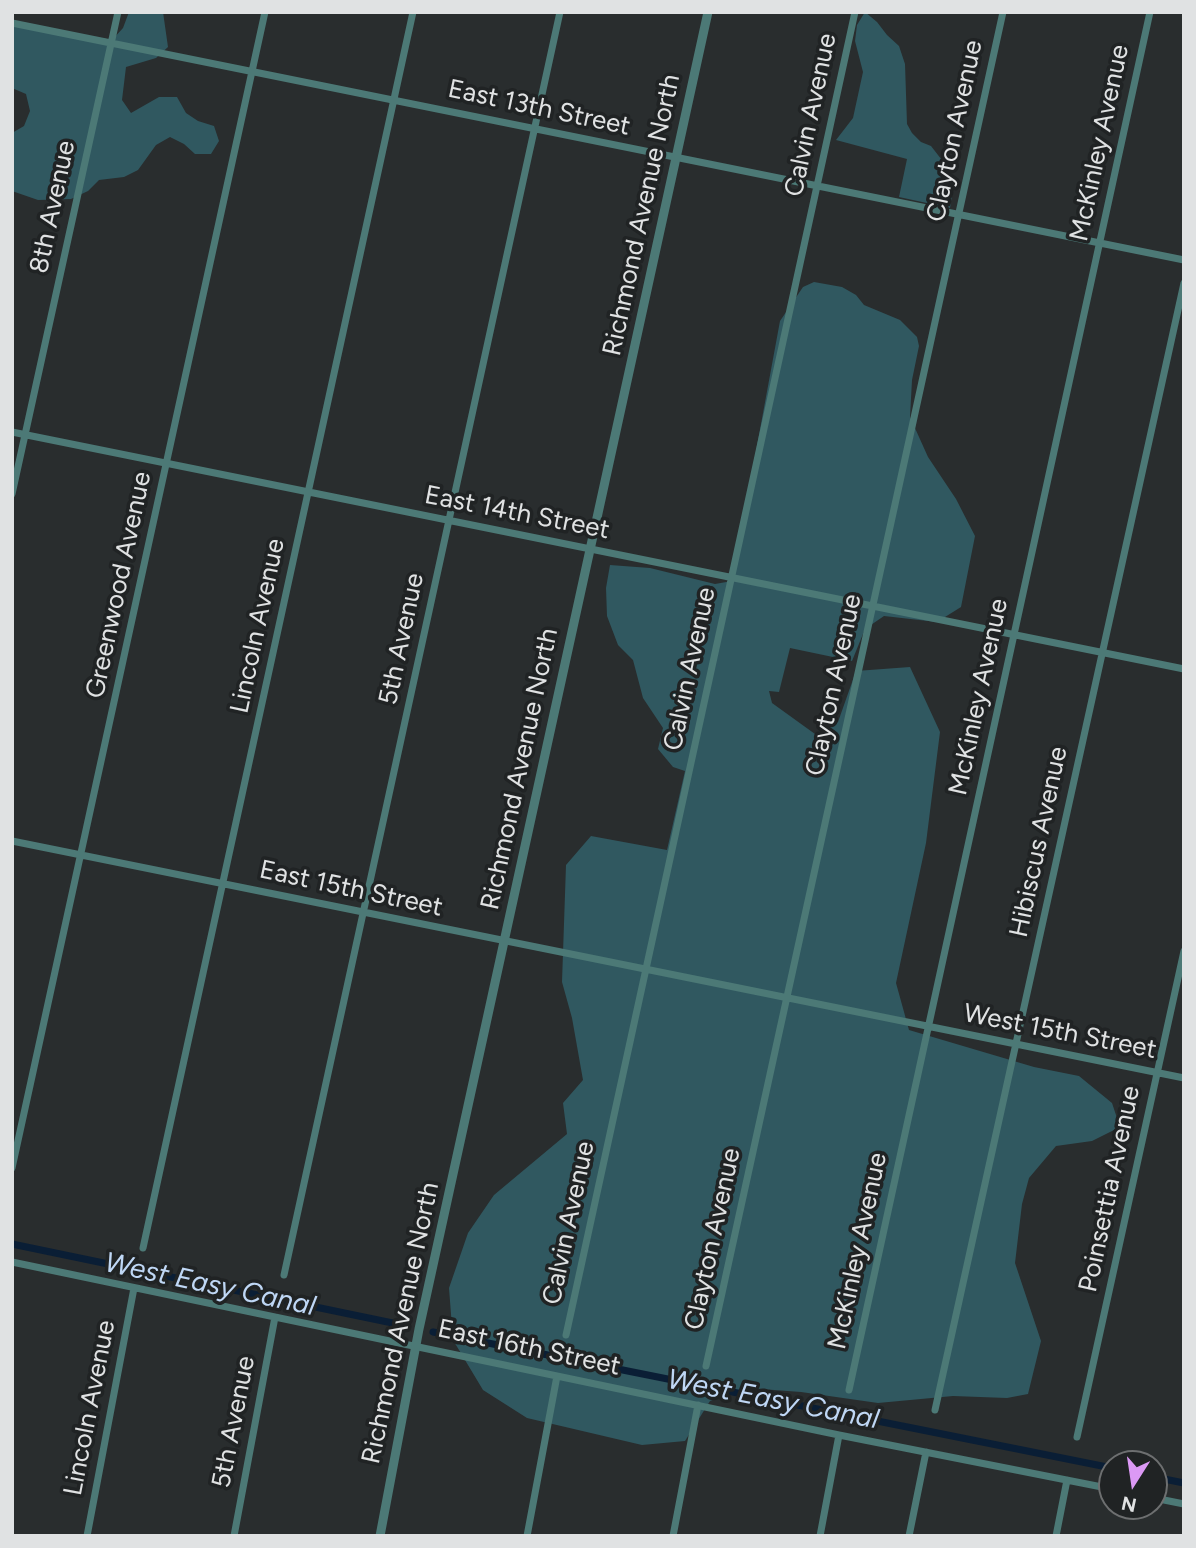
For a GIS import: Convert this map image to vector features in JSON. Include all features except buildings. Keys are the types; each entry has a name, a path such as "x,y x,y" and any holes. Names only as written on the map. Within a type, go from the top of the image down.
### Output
{"street":[{"name":"8th Avenue","path":"12,494 118,12"},
{"name":"Greenwood Avenue","path":"12,1168 265,12"},
{"name":"Lincoln Avenue","path":"143,1248 413,12"},
{"name":"5th Avenue","path":"284,1275 560,12"},
{"name":"Richmond Avenue North","path":"380,1536 416,1346 708,12"},
{"name":"Calvin Avenue","path":"566,1335 855,12"},
{"name":"Clayton Avenue","path":"706,1366 1003,12"},
{"name":"McKinley Avenue","path":"849,1390 1150,12"},
{"name":"East 13th Street","path":"12,23 1184,260"},
{"name":"Hibiscus Avenue","path":"935,1410 1184,283"},
{"name":"East 14th Street","path":"12,432 1184,669"},
{"name":"East 15th Street","path":"12,841 928,1028"},
{"name":"Poinsettia Avenue","path":"1077,1437 1184,951"},
{"name":"West 15th Street","path":"928,1028 1184,1078"},
{"name":"East 16th Street","path":"12,1262 839,1435 1098,1486"},
{"name":"Lincoln Avenue","path":"87,1536 134,1288"},
{"name":"5th Avenue","path":"234,1536 275,1317"},
{"path":"527,1536 557,1376"},
{"path":"674,1536 698,1405"},
{"path":"820,1536 839,1435"},
{"path":"909,1536 926,1452"},
{"path":"1056,1536 1067,1480"}],"shaded area":[{"path":"129,12 163,12 168,47 156,58 126,67 122,100 131,113 159,97 177,97 186,113 198,121 214,126 219,141 211,154 195,154 170,137 156,145 138,170 124,177 99,180 88,191 71,199 38,200 12,191 12,133 24,126 30,111 26,94 12,88 12,21 112,40 123,28"},
{"path":"865,12 899,46 905,64 907,124 912,133 921,142 931,146 945,164 948,176 946,181 952,195 950,208 899,197 907,159 836,140 853,118 863,72 855,41 857,25"},
{"path":"814,282 842,287 856,295 864,305 900,320 917,337 919,346 912,380 910,417 928,457 956,499 975,536 961,607 937,622 884,616 865,629 852,661 790,648 779,692 769,691 772,703 815,734 838,722 856,671 910,667 940,732 926,843 896,983 909,1030 1034,1067 1079,1076 1112,1103 1120,1127 1092,1141 1056,1146 1029,1178 1022,1204 1015,1263 1041,1341 1028,1394 1007,1398 953,1396 878,1403 801,1392 747,1388 710,1401 685,1441 642,1445 527,1418 483,1390 453,1340 449,1288 468,1233 494,1195 567,1134 563,1103 583,1080 572,1018 562,982 566,865 591,836 667,850 685,771 673,767 658,749 663,728 643,698 633,660 618,645 607,616 606,588 610,565 650,568 715,584 732,581 780,321 803,287"}],"waterway":[{"name":"West Easy Canal","path":"12,1244 407,1326"},
{"name":"West Easy Canal","path":"433,1332 1098,1465"},
{"name":"West Easy Canal","path":"1168,1480 1184,1483"}]}
